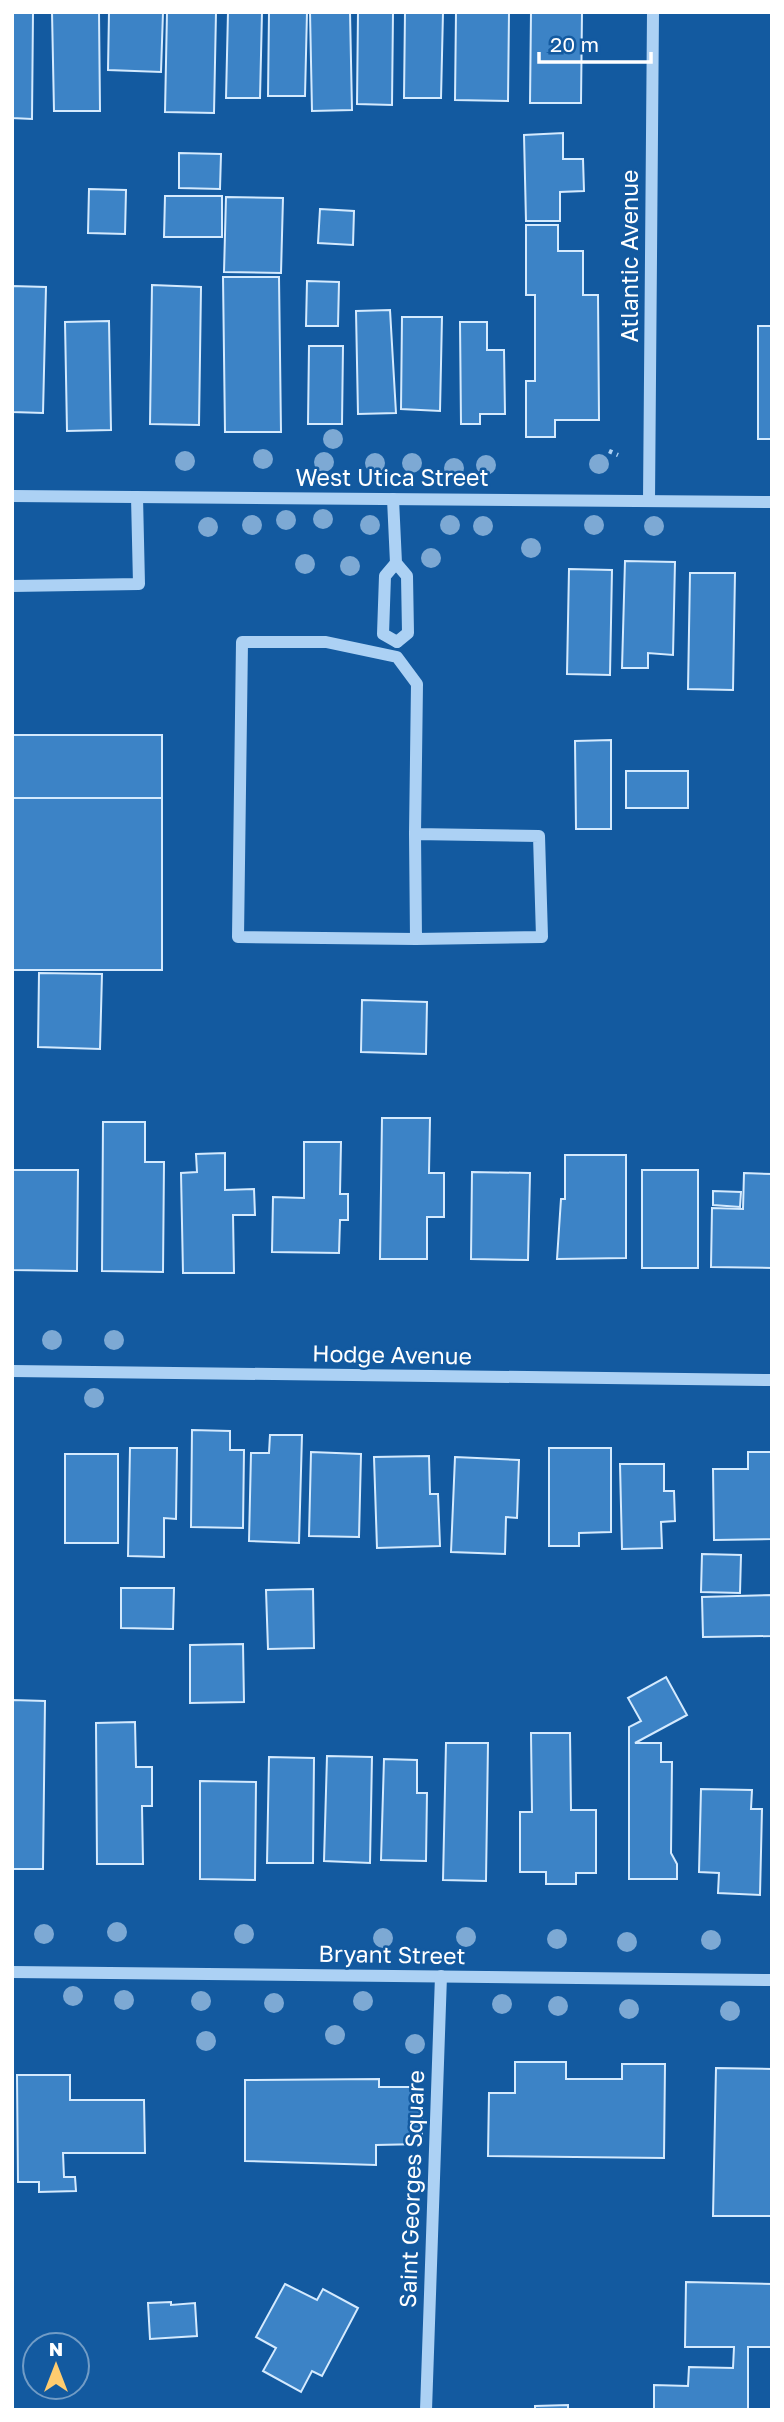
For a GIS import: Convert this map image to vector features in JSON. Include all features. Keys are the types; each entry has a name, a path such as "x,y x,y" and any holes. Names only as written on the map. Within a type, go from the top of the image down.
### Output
{"street":[{"name":"Atlantic Avenue","path":"649,501 653,12"},
{"name":"West Utica Street","path":"12,496 772,502"},
{"path":"12,586 139,584 137,497"},
{"path":"393,499 396,563 407,576 408,633 397,642"},
{"path":"396,563 385,576 383,634 397,642"},
{"path":"397,657 326,642 242,642 238,937 542,937 539,836 415,834"},
{"path":"397,642 397,657 417,684 416,939"},
{"name":"Hodge Avenue","path":"12,1371 772,1380"},
{"name":"Bryant Street","path":"12,1972 772,1980"},
{"name":"Saint Georges Square","path":"423,2407 442,1976"}],"path":[{"path":"610,451 618,455"}],"building":[{"path":"12,12 33,12 32,119 12,118"},
{"path":"52,12 99,12 100,111 54,111"},
{"path":"109,12 163,12 161,72 108,70"},
{"path":"167,12 216,12 214,113 165,112"},
{"path":"228,12 262,12 260,98 226,98"},
{"path":"269,12 307,12 305,96 268,96"},
{"path":"310,12 350,12 352,110 312,111"},
{"path":"358,12 393,12 392,105 357,104"},
{"path":"405,12 443,12 441,98 404,98"},
{"path":"456,12 509,12 508,101 455,100"},
{"path":"531,12 582,12 581,103 530,103"},
{"path":"563,133 563,159 583,159 584,191 560,192 560,221 526,221 524,135"},
{"path":"179,153 221,154 220,189 179,188"},
{"path":"89,189 126,190 125,234 88,233"},
{"path":"165,196 222,196 222,237 164,237"},
{"path":"226,197 283,198 281,273 224,272"},
{"path":"320,209 354,211 353,245 318,243"},
{"path":"526,225 558,225 558,251 583,251 583,295 598,295 599,420 555,420 555,437 526,437 526,381 535,381 535,295 526,295"},
{"path":"223,277 279,277 281,432 225,432"},
{"path":"307,281 339,282 338,326 306,326"},
{"path":"152,285 201,287 199,425 150,424"},
{"path":"12,286 46,287 43,413 12,412"},
{"path":"390,310 396,413 358,414 356,311"},
{"path":"402,317 442,317 440,411 401,409"},
{"path":"109,321 111,430 67,431 65,322"},
{"path":"460,322 487,322 487,350 504,350 505,414 480,414 480,424 461,424"},
{"path":"758,326 772,326 772,439 758,439"},
{"path":"309,346 343,346 342,424 308,424"},
{"path":"625,561 675,562 673,655 648,653 648,668 622,668"},
{"path":"569,569 612,570 610,675 567,674"},
{"path":"690,573 735,573 733,690 688,689"},
{"path":"12,735 162,735 162,798 12,798"},
{"path":"611,740 611,829 576,829 575,741"},
{"path":"626,771 688,771 688,808 626,808"},
{"path":"12,798 162,798 162,970 12,970"},
{"path":"39,973 102,974 100,1049 38,1047"},
{"path":"362,1000 427,1002 426,1054 361,1052"},
{"path":"382,1118 430,1118 429,1173 444,1173 444,1217 427,1217 427,1259 380,1259"},
{"path":"103,1122 145,1122 145,1162 164,1162 163,1272 102,1271"},
{"path":"304,1142 341,1142 340,1194 348,1194 348,1220 340,1220 339,1253 272,1252 273,1197 304,1198"},
{"path":"225,1153 225,1190 254,1189 255,1215 233,1215 234,1273 183,1273 181,1173 197,1172 196,1154"},
{"path":"565,1155 626,1155 626,1258 557,1259 561,1199 565,1199"},
{"path":"13,1170 78,1170 77,1271 12,1270"},
{"path":"642,1170 698,1170 698,1268 642,1268"},
{"path":"472,1172 530,1173 528,1260 471,1259"},
{"path":"744,1173 772,1174 772,1268 711,1267 712,1208 743,1209"},
{"path":"713,1191 741,1192 740,1207 713,1205"},
{"path":"192,1430 230,1431 230,1450 244,1450 243,1528 191,1527"},
{"path":"270,1435 302,1435 299,1543 249,1541 251,1453 269,1453"},
{"path":"130,1448 177,1448 176,1519 164,1518 164,1557 128,1556"},
{"path":"549,1448 611,1448 611,1532 579,1533 579,1546 549,1546"},
{"path":"311,1452 361,1454 359,1537 309,1536"},
{"path":"748,1452 772,1452 772,1539 714,1540 713,1469 748,1469"},
{"path":"65,1454 118,1454 118,1543 65,1543"},
{"path":"429,1456 430,1494 438,1494 440,1546 377,1548 374,1457"},
{"path":"455,1457 519,1460 517,1518 506,1517 505,1554 451,1552"},
{"path":"620,1464 664,1464 664,1491 674,1491 675,1521 661,1522 662,1548 622,1549"},
{"path":"702,1554 741,1555 740,1593 701,1592"},
{"path":"121,1588 174,1588 173,1629 121,1628"},
{"path":"313,1589 314,1648 268,1649 266,1590"},
{"path":"772,1595 772,1636 703,1637 702,1597"},
{"path":"243,1644 244,1702 190,1703 190,1645"},
{"path":"666,1677 687,1715 635,1743 661,1743 661,1762 672,1762 671,1853 677,1864 677,1879 629,1879 629,1727 641,1721 628,1698"},
{"path":"12,1700 45,1701 43,1869 12,1869"},
{"path":"135,1722 136,1767 152,1767 152,1806 142,1806 143,1864 97,1864 96,1723"},
{"path":"531,1733 570,1733 571,1810 596,1810 596,1873 576,1873 576,1884 546,1884 546,1872 520,1872 520,1812 532,1812"},
{"path":"446,1743 488,1743 486,1881 443,1880"},
{"path":"327,1756 372,1757 370,1863 324,1861"},
{"path":"269,1757 314,1758 313,1863 267,1863"},
{"path":"384,1759 417,1760 417,1793 427,1793 426,1861 381,1860"},
{"path":"200,1781 256,1782 255,1880 200,1879"},
{"path":"701,1789 752,1790 751,1809 762,1809 760,1895 718,1893 719,1873 699,1872"},
{"path":"515,2062 566,2062 566,2079 622,2079 622,2064 665,2064 664,2158 488,2156 489,2093 515,2093"},
{"path":"716,2068 772,2069 772,2216 713,2216"},
{"path":"17,2075 70,2075 70,2100 144,2100 145,2153 63,2153 64,2177 75,2177 76,2191 39,2192 39,2182 18,2182"},
{"path":"379,2079 379,2087 422,2087 422,2144 376,2145 376,2165 245,2161 245,2080"},
{"path":"686,2282 772,2284 772,2347 748,2347 748,2410 654,2410 654,2385 688,2386 689,2367 733,2368 734,2347 685,2347"},
{"path":"285,2284 317,2300 323,2289 358,2308 322,2376 312,2371 301,2392 263,2371 276,2348 256,2337"},
{"path":"171,2302 171,2305 195,2303 197,2336 150,2339 148,2303"},
{"path":"568,2405 568,2410 535,2410 535,2406"}]}
